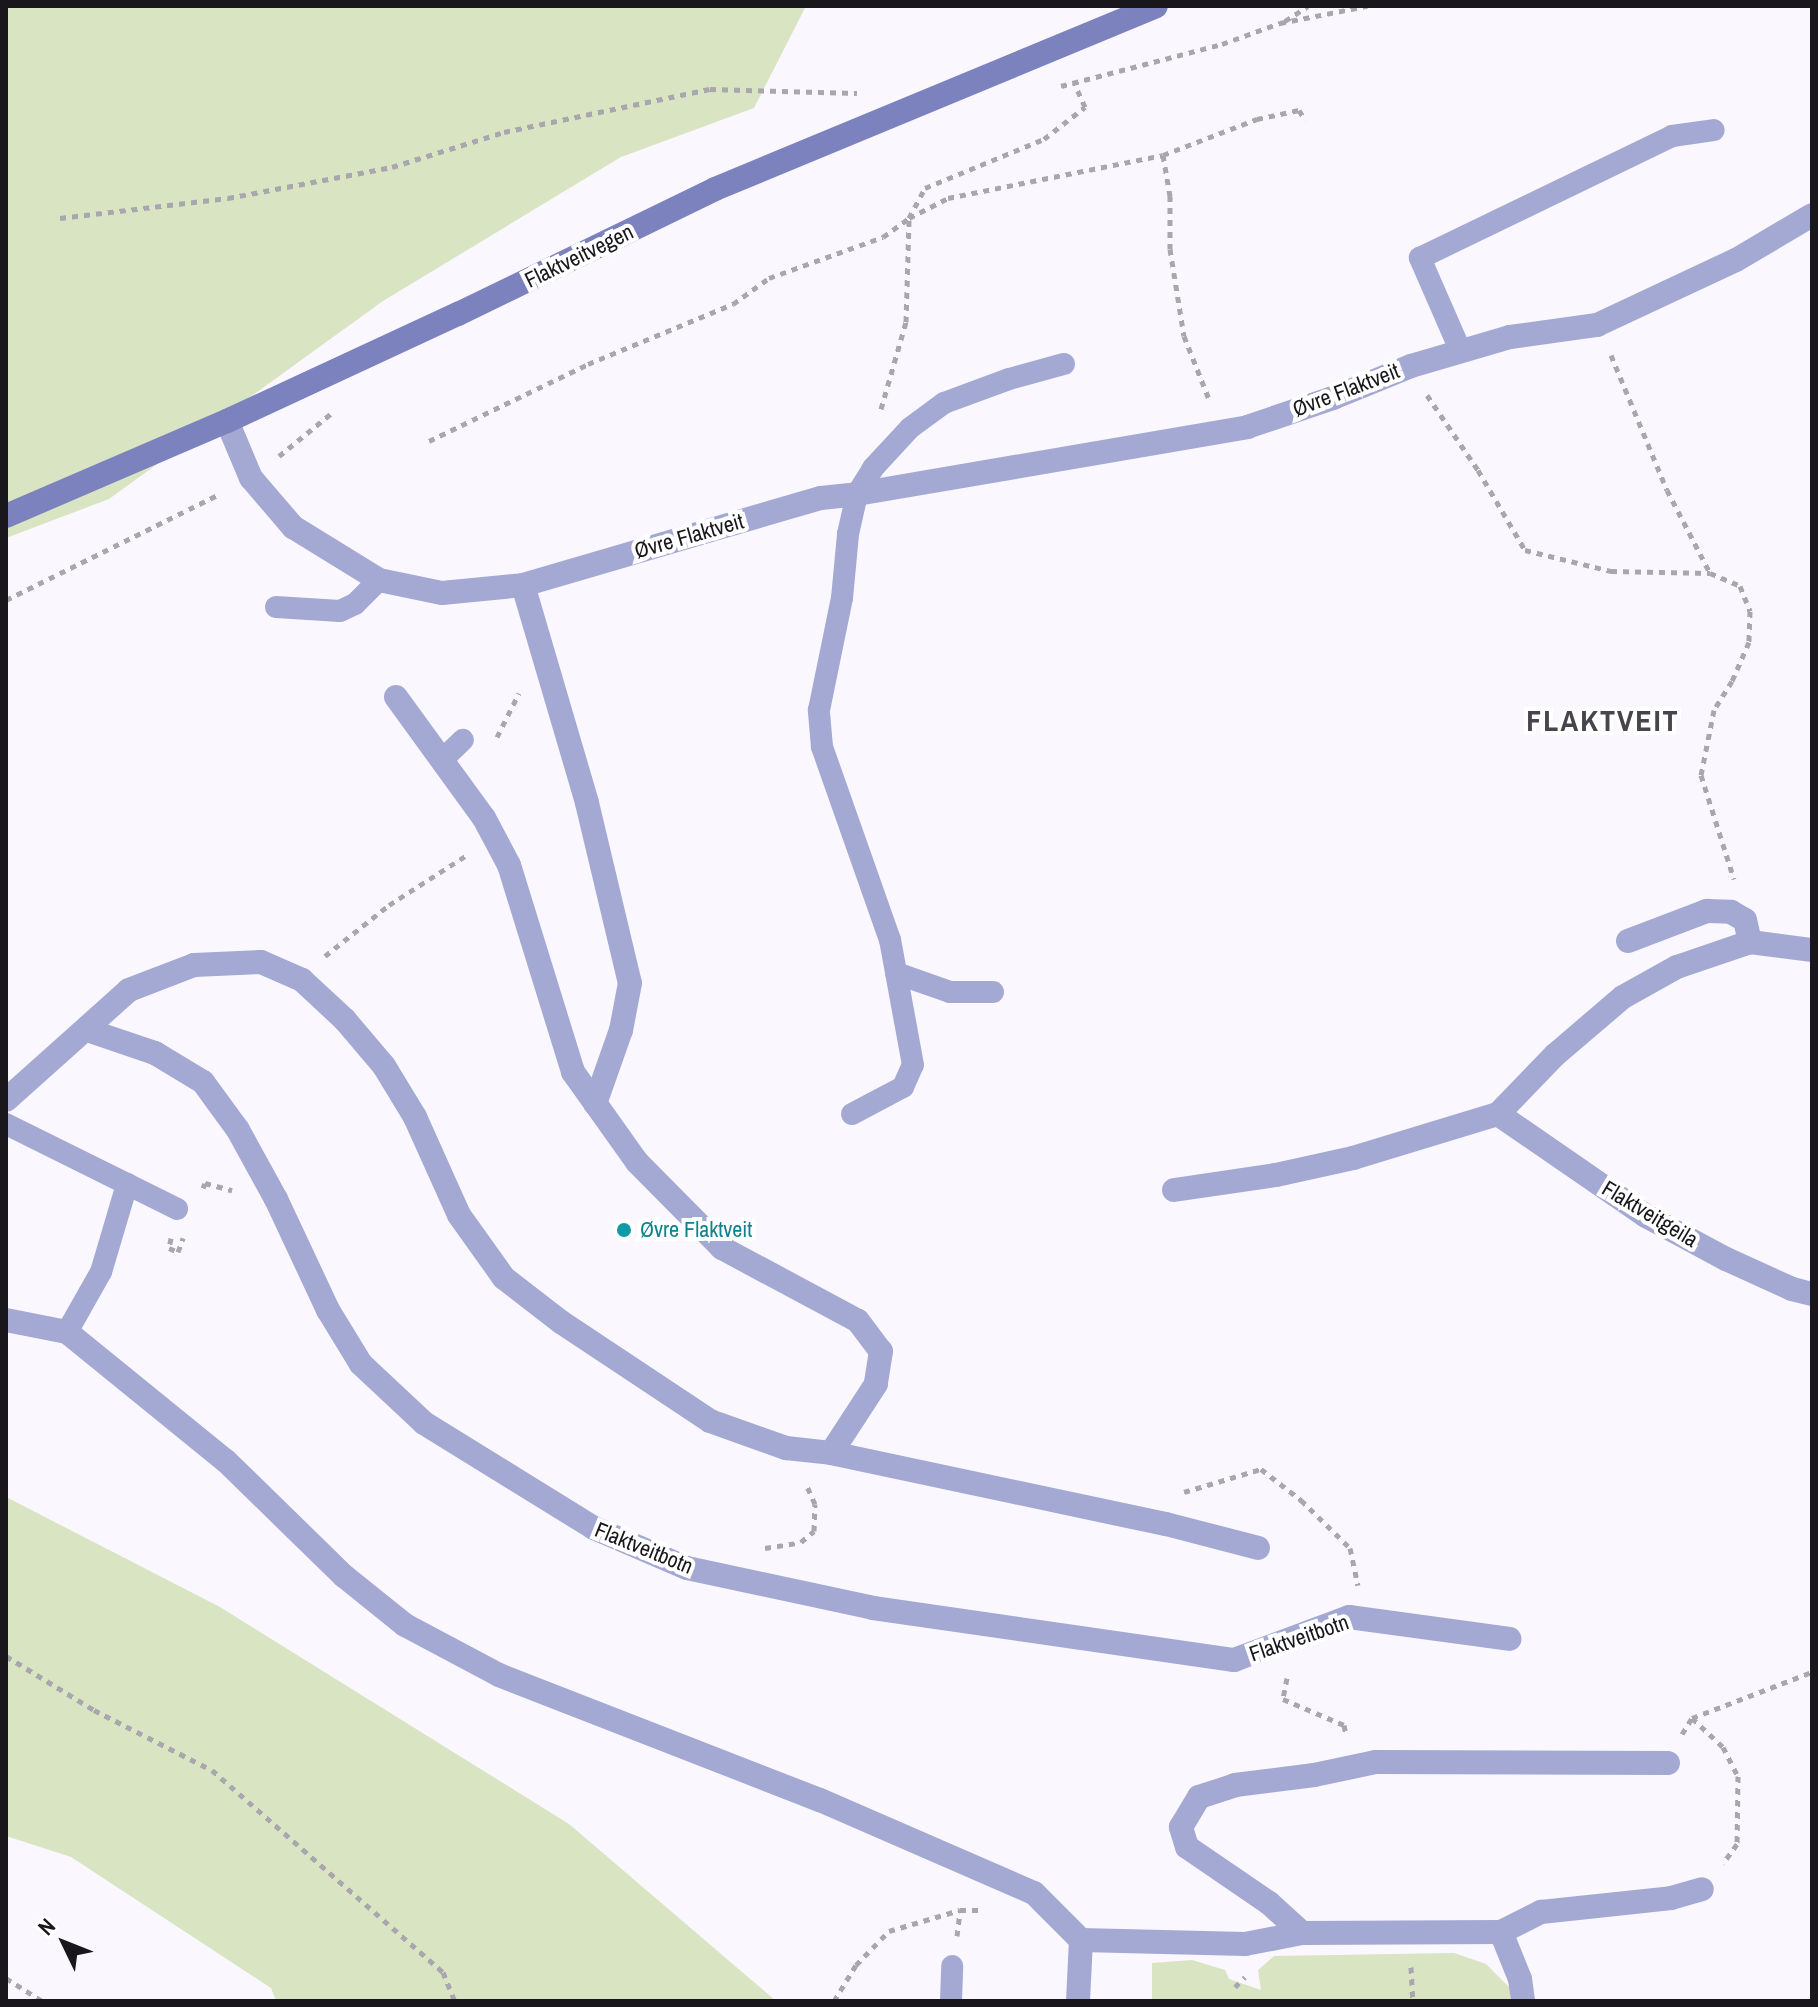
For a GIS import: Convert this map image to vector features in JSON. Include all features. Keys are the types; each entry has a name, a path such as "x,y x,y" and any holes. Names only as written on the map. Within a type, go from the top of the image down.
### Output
{"main road":[{"name":"Flaktveitvegen","path":"6,516 227,421 458,314 715,189 1156,6"}],"street":[{"name":"Øvre Flaktveit","path":"227,421 251,478 293,527 379,580 442,593 523,585 821,498 1247,427 1333,398 1411,366 1510,337 1597,325 1736,260 1812,215"},
{"path":"523,585 587,803 630,983 621,1030 595,1104"},
{"path":"396,697 484,818 509,865 573,1072 637,1162 722,1248 858,1321 881,1351 876,1384 831,1453"},
{"path":"1628,941 1707,911 1731,912 1745,920 1750,942"},
{"path":"1174,1190 1276,1175 1353,1158 1498,1114 1555,1055 1623,997 1677,967 1750,942 1812,950"},
{"path":"6,1100 129,990 194,965 261,962 302,980 345,1020 384,1066 415,1117 459,1215 504,1278 561,1322 710,1421 786,1448 831,1453 1166,1524 1258,1548"},
{"name":"Flaktveitbotn","path":"87,1030 155,1053 203,1082 238,1130 269,1185 328,1310 361,1364 424,1423 594,1528 687,1568 873,1608 1234,1660 1349,1617 1510,1639"},
{"name":"Flaktveitgeila","path":"1498,1114 1646,1216 1739,1265 1792,1289 1812,1294"},
{"path":"6,1320 67,1332 226,1461 344,1576 405,1625 499,1675 820,1800 1034,1893 1081,1940 1245,1944 1302,1933 1501,1932 1541,1912 1671,1898 1702,1889"},
{"path":"1302,1933 1269,1903 1187,1847 1181,1827 1199,1797 1235,1785 1314,1775 1376,1762 1668,1763"},
{"path":"1501,1932 1520,1979 1523,2001"},
{"path":"1078,2001 1081,1940"}],"lane":[{"path":"1461,352 1420,258 1672,136 1714,130"},
{"path":"852,1114 903,1087 913,1065 882,918 822,747 819,710 842,598 848,534 857,494 873,468 910,428 944,403 1009,379 1064,364"},
{"path":"276,607 340,611 355,604 379,580"},
{"path":"442,760 463,740"},
{"path":"896,973 950,992 993,992"},
{"path":"6,1124 177,1209"},
{"path":"67,1332 101,1272 127,1184"},
{"path":"951,2001 952,1966"}],"path":[{"path":"1308,6 1280,23 1367,6"},
{"path":"877,423 906,322 909,218 925,188 1044,139 1085,107 1074,82"},
{"path":"60,218 228,198 392,167 504,132 710,89 851,92 912,105"},
{"path":"429,441 614,353 733,304 769,278 883,237 909,218 948,198 1163,155 1257,119 1299,110 1305,120"},
{"path":"1163,155 1170,196 1170,249 1184,336 1222,431"},
{"path":"1597,325 1667,490 1710,573"},
{"path":"1411,366 1525,550 1611,571 1710,573 1740,586 1750,611 1749,642 1732,681 1714,710 1701,775 1735,882"},
{"path":"6,600 251,478"},
{"path":"496,738 507,720 512,703 544,661"},
{"path":"302,980 332,949 389,905 468,855"},
{"path":"761,1549 801,1542 814,1531 815,1504 786,1448"},
{"path":"1305,1633 1285,1682 1283,1699 1344,1725 1346,1736 1323,1757 1314,1775"},
{"path":"6,1656 94,1710 212,1770 443,1972 455,2001"},
{"path":"1668,1763 1692,1718 1812,1672"},
{"path":"1692,1718 1723,1747 1738,1776 1737,1844 1702,1889"},
{"path":"834,2001 856,1965 889,1931 960,1910 1023,1907 1034,1893"},
{"path":"952,1966 960,1910"},
{"path":"6,1978 42,2001"}],"green space":[{"path":"6,6 806,6 754,108 621,157 383,301 109,499 6,538"},
{"path":"6,1497 220,1607 569,1824 776,2001 276,2001 271,1988 71,1857 6,1836"},
{"path":"1454,1953 1486,1964 1510,1988 1510,2001 1152,2001 1152,1963 1192,1960 1225,1970 1229,1979 1261,1990 1258,1970 1274,1956"}],"place":[{"name":"Øvre Flaktveit","path":"624,1230"}],"district":[{"name":"FLAKTVEIT","path":"1603,720"}]}
